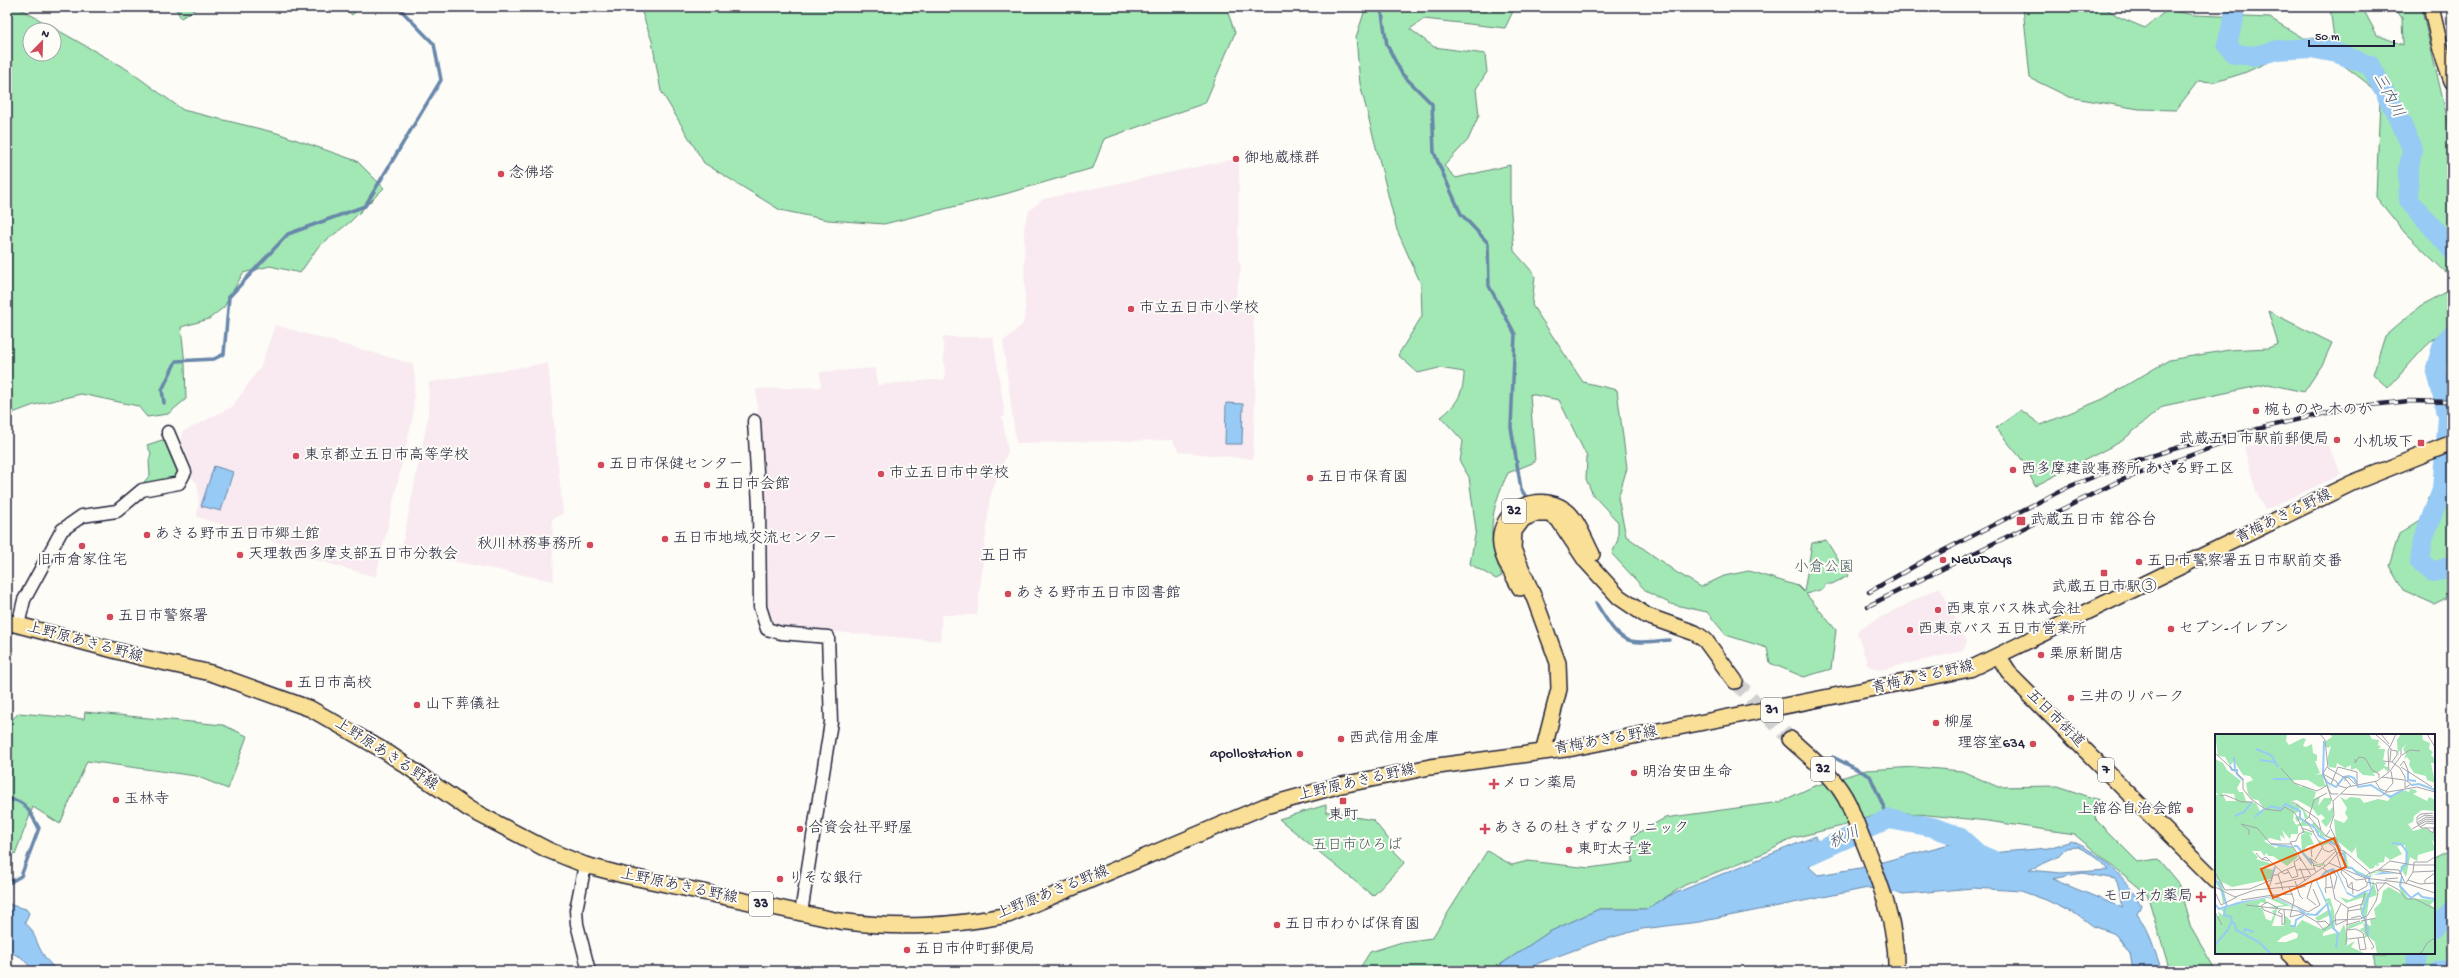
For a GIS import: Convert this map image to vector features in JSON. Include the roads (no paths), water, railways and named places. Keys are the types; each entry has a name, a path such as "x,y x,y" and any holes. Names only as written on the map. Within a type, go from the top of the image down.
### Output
{"main road":[{"path":"2432,7 2441,50 2452,81"},
{"name":"青梅あきる野線","path":"1542,752 1732,718 1970,669 2352,483 2447,445"},
{"name":"32","path":"1542,752 1560,678 1558,663 1548,635 1527,603 1502,551 1502,531 1516,510 1528,503 1542,502 1554,504 1566,510 1575,523 1607,584 1625,602 1647,616 1695,633 1706,640 1735,681"},
{"name":"上野原あきる野線","path":"12,624 144,658 210,673 311,709 388,753 469,809 548,850 585,865 623,875 840,921 898,927 968,922 1008,915 1207,829 1278,802 1368,778 1430,767 1542,752"},
{"name":"五日市街道","path":"1999,656 2012,676 2215,880"},
{"name":"32","path":"1790,739 1833,779 1841,790 1848,805 1888,910 1896,947 1896,971"},
{"path":"2289,954 2306,971"}],"street":[{"path":"754,421 759,498 760,607 767,629 780,633 828,637 831,722 802,913"},
{"path":"12,624 62,530 82,516 117,511 142,490 179,484 185,472 168,432"},
{"path":"585,865 577,917 589,971"}],"water":[{"path":"1226,403 1243,404 1242,444 1225,444"},
{"path":"214,466 233,472 221,511 201,506"},
{"path":"1816,836 1821,855 1809,867 1818,875 1860,868 1953,843 1990,853 2048,848 2072,841 2103,859 2120,875 2134,894 2141,905 2137,914 2147,929 2162,971 2133,971 2130,953 2120,939 2113,933 2093,926 2081,917 2046,900 2021,891 1973,888 1904,894 1868,888 1699,922 1642,929 1599,941 1539,963 1526,971 1491,971 1549,932 1599,909 1647,909 1668,896","holes":["2078,847 2095,856 2108,870 2061,873 2029,870 2056,858 2066,848","2082,873 2115,879 2123,908 2052,879"]},
{"path":"7,900 11,905 26,909 29,913 25,923 31,930 46,958 58,971 34,971 21,957 7,951"}],"waterway":[{"path":"164,403 162,390 176,361 214,359 224,354 229,297 288,234 365,206 441,80 434,44 398,7"},
{"path":"1381,7 1387,45 1402,74 1432,104 1434,152 1461,214 1488,243 1489,286 1515,334 1511,427 1521,489 1526,497"},
{"name":"三内川","path":"2234,7 2234,18 2227,44 2235,54 2254,56 2278,50 2311,48 2337,53 2371,66 2401,123 2412,149 2408,176 2409,200 2452,250"},
{"name":"三内川","path":"2452,334 2443,344 2436,368 2448,417 2442,489 2423,540 2420,562 2433,572 2452,566"},
{"path":"1596,603 1611,626 1624,638 1641,642 1669,640"},
{"path":"7,687 11,647"},
{"path":"7,702 7,711"},
{"path":"1833,757 1870,776 1889,819"},
{"path":"7,800 18,801 23,804 39,828 21,876 7,884"},
{"name":"秋川","path":"1796,861 1889,819 1932,827 1958,836 1978,854 1992,860"},
{"name":"三内川","path":"2435,928 2452,910"},
{"name":"三内川","path":"2417,954 2415,968 2417,971"},
{"name":"三内川","path":"2439,971 2452,969"}],"tunnel":[{"path":"1735,681 1790,739"}],"railway":[{"path":"1869,592 1925,560 2068,487 2131,462 2180,447 2352,407 2409,401 2452,402"},
{"path":"1868,606 2119,481 2233,440"}],"place":[{"name":"御地蔵様群","path":"1236,159"},
{"name":"念佛塔","path":"501,174"},
{"name":"市立五日市小学校","path":"1131,309"},
{"name":"椀ものや 木のか","path":"2256,411"},
{"name":"武蔵五日市駅前郵便局","path":"2337,440"},
{"name":"小机坂下","path":"2421,443"},
{"name":"東京都立五日市高等学校","path":"296,456"},
{"name":"五日市保健センター","path":"601,465"},
{"name":"西多摩建設事務所 あきる野工区","path":"2013,470"},
{"name":"市立五日市中学校","path":"881,474"},
{"name":"五日市保育園","path":"1310,478"},
{"name":"五日市会館","path":"707,485"},
{"name":"武蔵五日市","path":"2021,521"},
{"name":"あきる野市五日市郷土館","path":"147,535"},
{"name":"五日市地域交流センター","path":"665,539"},
{"name":"秋川林務事務所","path":"590,545"},
{"name":"旧市倉家住宅","path":"82,546"},
{"name":"天理教西多摩支部五日市分教会","path":"240,555"},
{"name":"NewDays","path":"1943,560"},
{"name":"五日市警察署五日市駅前交番","path":"2139,562"},
{"name":"武蔵五日市駅③","path":"2104,573"},
{"name":"あきる野市五日市図書館","path":"1008,594"},
{"name":"西東京バス株式会社","path":"1938,610"},
{"name":"五日市警察署","path":"110,617"},
{"name":"セブン-イレブン","path":"2171,629"},
{"name":"西東京バス 五日市営業所","path":"1910,630"},
{"name":"栗原新聞店","path":"2041,655"},
{"name":"五日市高校","path":"289,684"},
{"name":"三井のリパーク","path":"2071,698"},
{"name":"山下葬儀社","path":"417,705"},
{"name":"柳屋","path":"1936,723"},
{"name":"西武信用金庫","path":"1341,739"},
{"name":"理容室634","path":"2033,744"},
{"name":"apollostation","path":"1300,754"},
{"name":"明治安田生命","path":"1634,773"},
{"name":"メロン薬局","path":"1494,784"},
{"name":"玉林寺","path":"116,800"},
{"name":"東町","path":"1343,801"},
{"name":"上舘谷自治会館","path":"2190,810"},
{"name":"合資会社平野屋","path":"800,829"},
{"name":"あきるの杜きずなクリニック","path":"1485,829"},
{"name":"東町太子堂","path":"1569,850"},
{"name":"りそな銀行","path":"780,879"},
{"name":"モロオカ薬局","path":"2201,897"},
{"name":"五日市わかば保育園","path":"1277,925"},
{"name":"五日市仲町郵便局","path":"907,950"}],"district":[{"name":"舘谷台","path":"2133,521"},
{"name":"五日市","path":"1004,557"}],"park label":[{"name":"小倉公園","path":"1824,568"},
{"name":"五日市ひろば","path":"1357,846"}]}
